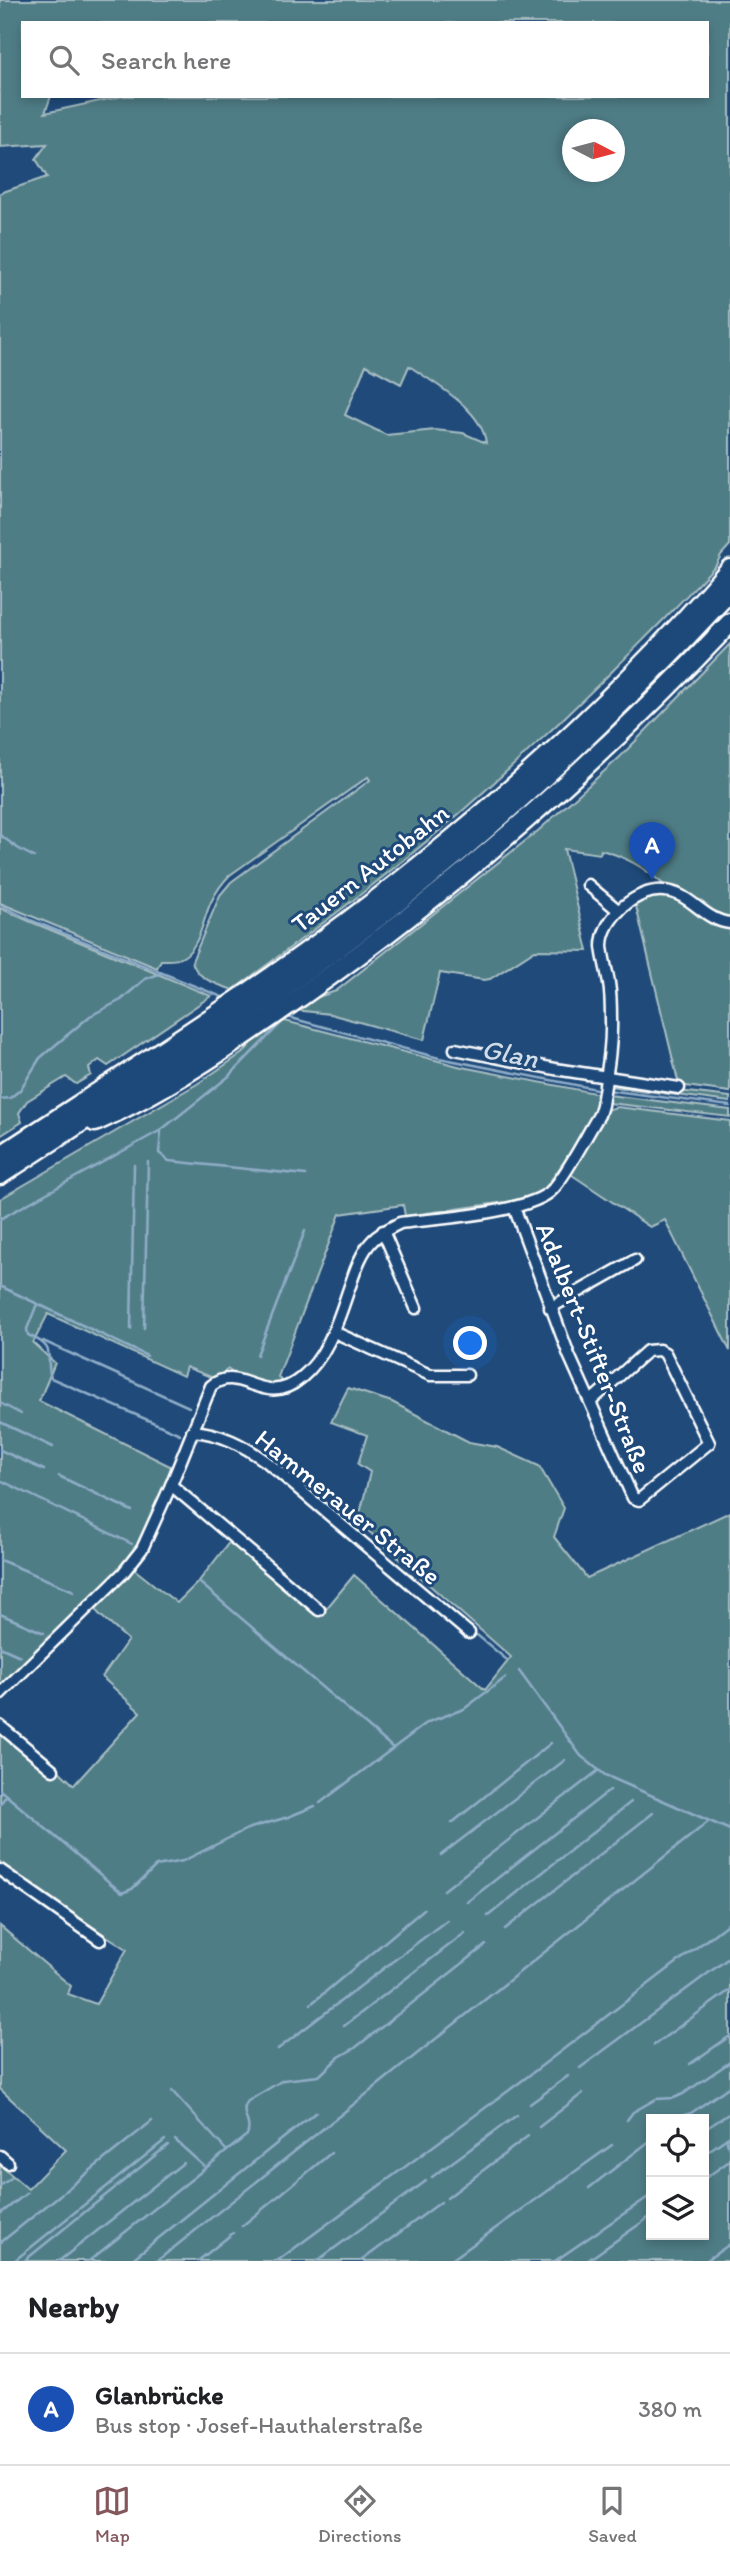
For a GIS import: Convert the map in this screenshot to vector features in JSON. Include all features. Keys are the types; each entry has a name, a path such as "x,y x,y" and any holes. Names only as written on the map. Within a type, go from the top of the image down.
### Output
{"highway":[{"name":"Tauern Autobahn","path":"0,1156 222,1010 353,917 471,822 597,708 730,569"},
{"path":"0,1175 242,1016 395,904 531,791 614,713 730,591"},
{"path":"47,1144 128,1108 264,1023 426,905 617,739 730,623"}],"street":[{"path":"587,885 619,911"},
{"path":"416,1308 383,1231 400,1223 514,1207 537,1201 553,1189 599,1115 611,1034 611,999 602,947 610,922 630,901 646,893 662,890 682,897 718,921 730,923"},
{"path":"455,1049 606,1078 679,1088"},
{"name":"Adalbert-Stifter-Straße","path":"514,1207 569,1356 633,1498 639,1500 709,1443 665,1353 659,1350 647,1351 591,1401"},
{"name":"Hammerauer Straße","path":"0,1694 134,1560 148,1539 207,1392 215,1383 230,1379 282,1390 311,1368 334,1332 367,1247 383,1231"},
{"path":"550,1308 635,1260"},
{"path":"334,1332 430,1375 467,1375"},
{"name":"Hammerauer Straße","path":"192,1431 220,1436 244,1446 267,1462 468,1633"},
{"path":"171,1485 319,1610"},
{"path":"0,1726 53,1770"},
{"path":"0,1870 100,1940"}],"green space":[{"path":"0,0 730,0 730,545 716,565 654,629 559,723 493,783 377,882 233,990 203,977 192,961 220,895 231,882 370,780 368,777 230,875 211,902 193,947 180,958 161,960 157,968 0,903 0,193 47,177 36,159 47,144 0,147","holes":["366,365 401,384 409,366 444,389 476,419 486,443 463,433 435,430 386,435 345,415"]},
{"path":"730,644 730,1092 679,1085 635,902 645,897 664,894 663,884 634,863 601,850 600,854 564,849 588,951 535,950 490,979 484,980 440,973 424,1040 330,1014 295,1010 312,999 336,991 539,830 620,757"},
{"path":"0,908 211,996 108,1066 99,1060 89,1068 91,1075 76,1084 66,1077 27,1101 19,1113 22,1122 0,1136"},
{"path":"281,1020 462,1067 600,1094 600,1102 569,1155 543,1191 528,1199 405,1216 403,1205 340,1214 278,1377 284,1384 264,1383 232,1373 228,1369 216,1379 186,1367 183,1376 48,1314 33,1343 55,1363 39,1401 174,1468 141,1543 130,1559 0,1686 0,1199 197,1084 244,1052 258,1036"},
{"path":"609,1079 653,1088 730,1097 730,1102 608,1086"},
{"path":"609,1095 730,1110 730,1117 609,1103"},
{"path":"617,1107 730,1121 730,1351 665,1220 650,1227 569,1173 606,1110"},
{"path":"348,1388 392,1402 469,1442 497,1447 539,1466 564,1508 554,1537 587,1578 730,1512 730,2261 0,2261 0,2165 28,2189 66,2150 0,2089 0,1926 71,1986 68,1994 96,2004 127,1949 0,1868 0,1731 55,1775 59,1771 74,1785 140,1712 102,1677 128,1640 99,1614 97,1606 134,1569 177,1603 199,1581 231,1540 321,1615 354,1575 485,1690 511,1657 358,1522 370,1472 358,1464 367,1435 331,1422"}],"waterway":[{"path":"0,835 34,857"},
{"name":"Glan","path":"0,905 33,921 222,997"},
{"path":"0,1099 10,1098 20,1090 40,1058 90,1016 121,1000 145,979 162,973"},
{"path":"0,1219 161,1130 228,1077 287,1017 439,1058 601,1090"},
{"name":"Glan","path":"607,1090 730,1106"},
{"path":"161,1132 159,1153 169,1161 306,1175"},
{"path":"144,1328 148,1162"},
{"path":"131,1329 134,1165"},
{"path":"257,1355 305,1231"},
{"path":"0,1286 147,1356"},
{"path":"37,1304 27,1329 28,1335 47,1348 51,1378 180,1434"},
{"path":"43,1341 189,1407"},
{"path":"0,1403 21,1414"},
{"path":"0,1422 53,1447"},
{"path":"0,1450 44,1470"},
{"path":"59,1476 132,1511"},
{"path":"0,1480 132,1544"},
{"path":"0,1560 74,1591"},
{"path":"200,1583 393,1748"},
{"path":"0,1614 44,1633"},
{"path":"477,1635 507,1660"},
{"path":"0,1647 20,1656"},
{"path":"519,1671 581,1756 605,1775 730,1830"},
{"path":"320,1803 428,1722 464,1709 505,1678"},
{"path":"452,1823 551,1743"},
{"path":"441,1855 565,1760"},
{"path":"444,1890 599,1770"},
{"path":"0,1790 122,1893 132,1889 156,1866 183,1861 247,1829 315,1806"},
{"path":"467,1902 610,1790"},
{"path":"0,1804 6,1796"},
{"path":"488,1916 631,1802"},
{"path":"505,1929 653,1813"},
{"path":"157,2261 708,1822"},
{"path":"311,2004 424,1909"},
{"path":"278,2049 447,1920"},
{"path":"277,2261 523,2080 730,1922"},
{"path":"344,2026 465,1933"},
{"path":"89,2261 247,2135 244,2109 248,2101 283,2080 319,2076 339,2057 355,2048 486,1945"},
{"path":"580,2068 730,1957"},
{"path":"654,2045 730,1990"},
{"path":"690,2064 730,2036"},
{"path":"627,2120 633,2112 656,2099 674,2098 683,2094 730,2062"},
{"path":"530,2104 568,2076"},
{"path":"688,2114 730,2086"},
{"path":"172,2091 226,2150"},
{"path":"539,2127 583,2093"},
{"path":"130,2261 316,2112"},
{"path":"709,2127 730,2113"},
{"path":"432,2177 517,2115"},
{"path":"0,2243 152,2121"},
{"path":"447,2198 528,2136"},
{"path":"709,2151 730,2136"},
{"path":"727,2138 730,2148"},
{"path":"14,2261 165,2140"},
{"path":"175,2140 206,2168"},
{"path":"589,2188 646,2144"},
{"path":"24,2261 168,2145"},
{"path":"450,2261 612,2145"},
{"path":"242,2226 331,2153"},
{"path":"707,2177 728,2162"},
{"path":"59,2261 183,2163"},
{"path":"0,2186 11,2178"},
{"path":"317,2261 426,2181"},
{"path":"0,2214 27,2193"},
{"path":"555,2261 646,2198"},
{"path":"361,2261 441,2202"},
{"path":"587,2261 646,2220"},
{"path":"198,2261 233,2233"},
{"path":"707,2260 730,2244"}],"place":[{"name":"Glanbrücke","path":"652,880"}]}
